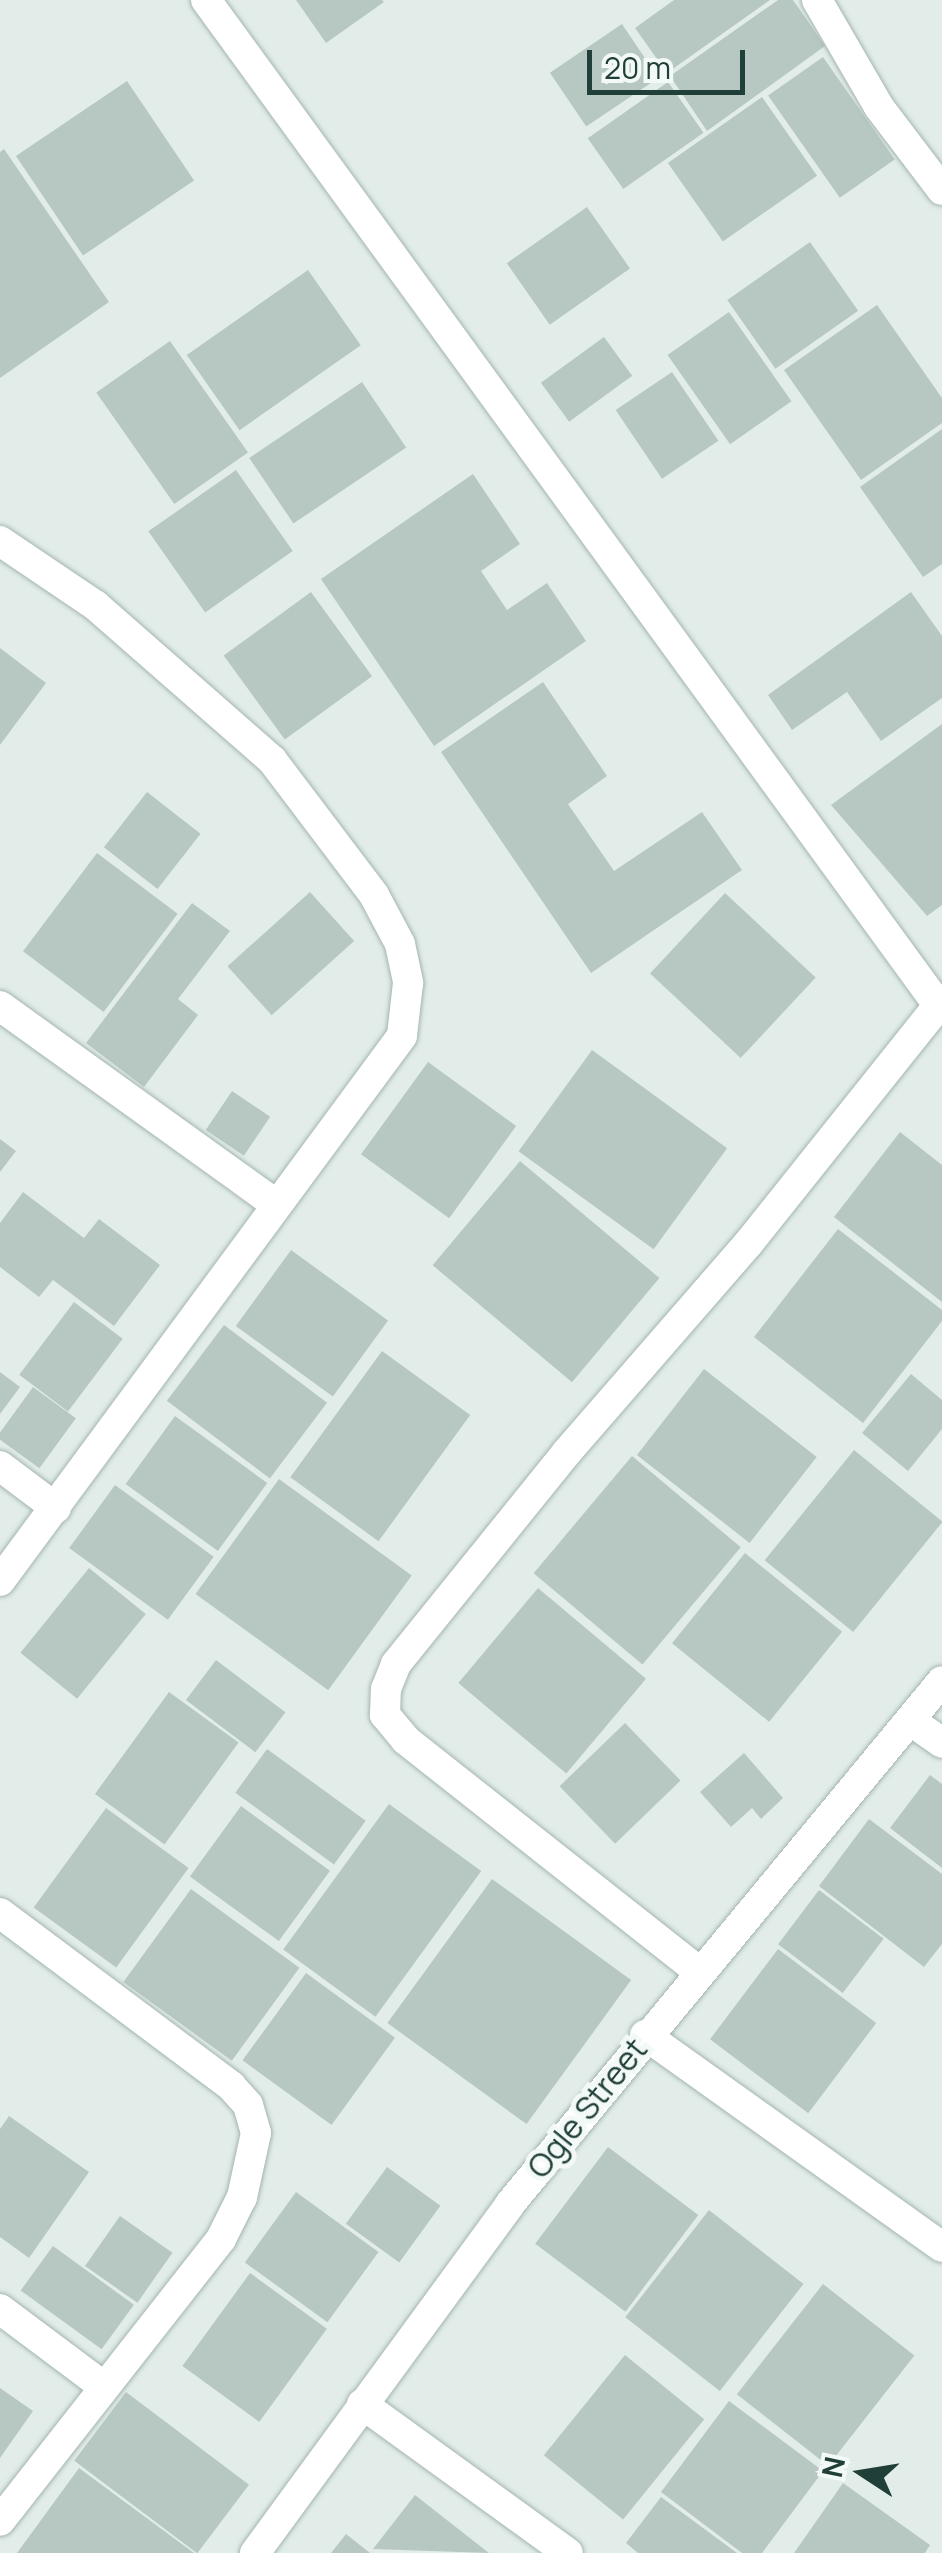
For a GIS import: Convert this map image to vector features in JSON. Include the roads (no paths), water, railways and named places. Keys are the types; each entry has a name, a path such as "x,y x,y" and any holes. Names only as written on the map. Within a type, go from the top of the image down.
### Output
{"street":[{"path":"206,0 940,1003 748,1244 518,1513 396,1664 386,1689 385,1715 406,1740 697,1970"},
{"path":"817,0 879,106 942,190"},
{"path":"0,541 96,605 272,760 374,895 400,944 408,983 402,1036 0,1581"},
{"path":"0,1006 277,1205"},
{"path":"0,1466 56,1508"},
{"name":"Ogle Street","path":"254,2553 362,2404 644,2036 942,1681"},
{"path":"911,1721 942,1744"},
{"path":"0,1913 231,2086 248,2105 256,2132 248,2180 222,2239 0,2521"},
{"path":"644,2036 942,2247"},
{"path":"0,2309 103,2386"},
{"path":"362,2404 568,2553"}]}
